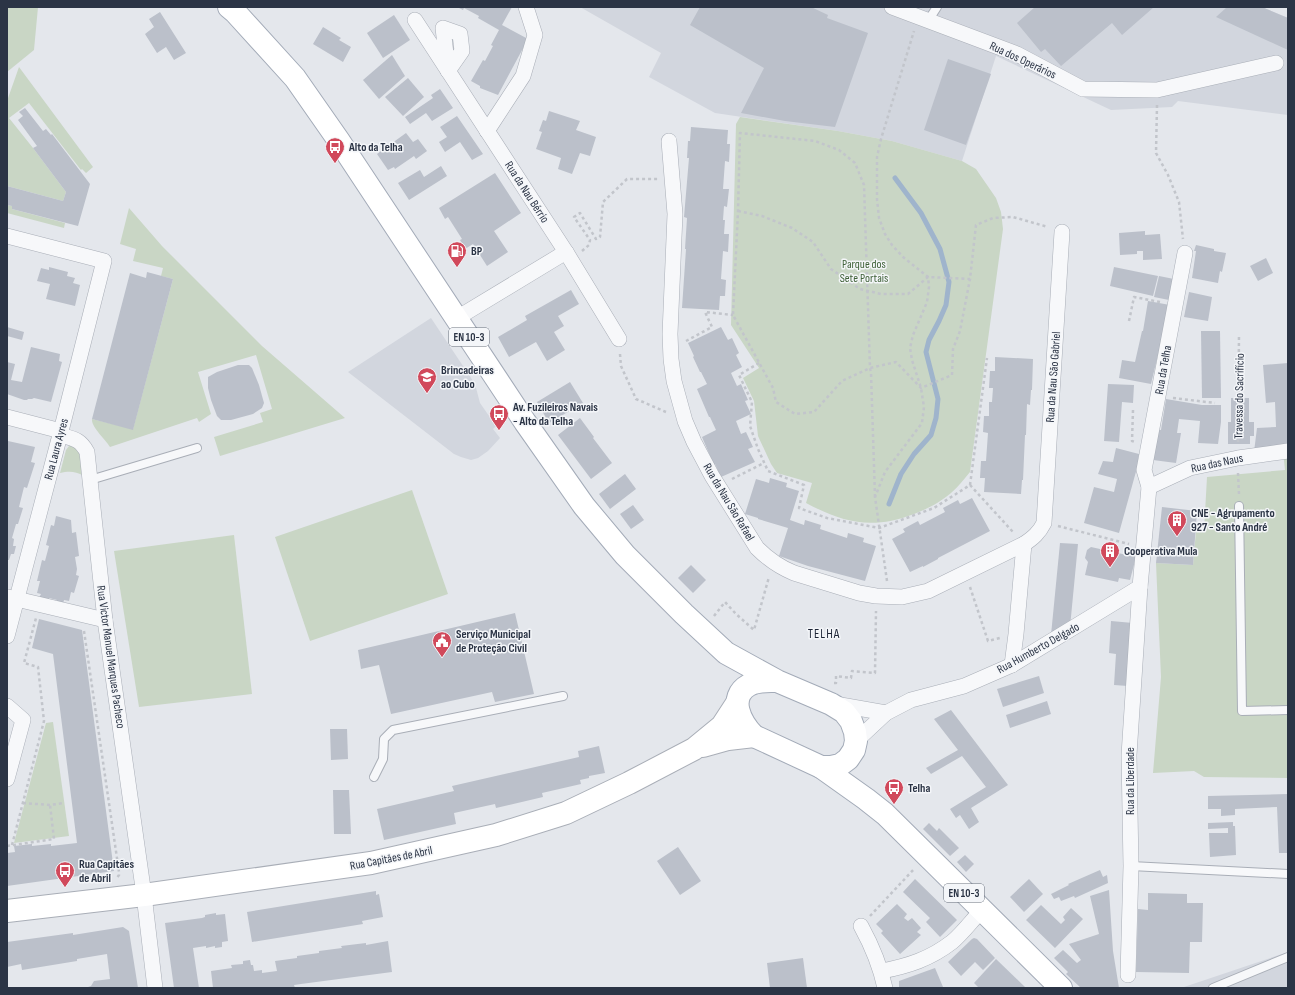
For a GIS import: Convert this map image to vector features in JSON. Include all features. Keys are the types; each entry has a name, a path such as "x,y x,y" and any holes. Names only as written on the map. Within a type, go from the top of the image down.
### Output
{"main road":[{"name":"EN 10-3","path":"229,7 295,78 334,134 525,422 584,506 625,555 684,614 726,653 778,680 831,704 844,712 851,721 855,732 858,780 866,799"},
{"name":"EN 10-3","path":"726,653 739,698 740,716 746,728 754,736 821,767 866,799 894,823 1061,988"},
{"name":"EN 10-3","path":"739,698 749,685 760,681 778,680"},
{"name":"Rua Capitães de Abril","path":"7,911 144,895 370,863 496,835 566,813 629,783 694,749 722,726 739,698"},
{"path":"694,749 728,739 754,736"},
{"path":"821,767 840,765 848,759 855,746"}],"street":[{"path":"487,131 523,76 535,35 526,7"},
{"name":"Rua dos Operários","path":"892,7 1017,54 1083,89 1157,90 1276,63"},
{"name":"Rua da Nau Bérrio","path":"415,20 568,256 619,339"},
{"name":"Rua da Nau São Rafael","path":"669,141 675,214 670,334 674,381 684,421 701,456 757,548 774,563 794,573 859,593 882,597 915,595 928,591 1024,544 1041,530 1044,523"},
{"name":"Rua da Nau São Gabriel","path":"1044,523 1062,232"},
{"name":"Rua Laura Ayres","path":"7,236 104,261 60,433 12,598 7,636"},
{"name":"Rua da Telha","path":"1144,547 1149,487 1144,470 1185,253"},
{"path":"457,318 568,256"},
{"path":"7,417 60,433"},
{"name":"Rua Victor Manuel Marques Pacheco","path":"60,433 76,439 83,445 87,452 105,620 144,895 155,988"},
{"name":"Rua das Naus","path":"1149,487 1190,468 1238,458 1288,451"},
{"path":"1012,665 1024,544"},
{"name":"Rua da Liberdade","path":"1128,975 1131,866 1129,756 1144,547"},
{"name":"Rua Humberto Delgado","path":"855,746 886,713 911,700 964,686 1012,665 1140,587"},
{"path":"12,598 105,620"},
{"path":"831,704 886,713"},
{"path":"7,706 23,720 7,779"},
{"path":"882,971 899,968 920,961 953,941 982,910"},
{"path":"861,926 873,948 882,971 885,988"}],"lane":[{"path":"923,19 937,7"},
{"path":"90,480 197,448"},
{"path":"1239,506 1242,711 1288,710"},
{"path":"374,777 383,760 384,739 393,730 563,696"},
{"path":"1131,866 1288,874"},
{"path":"1213,988 1288,957"}],"path":[{"path":"923,19 881,139 877,157 877,199 879,218 885,234 892,246 928,277 970,279"},
{"path":"1157,90 1156,153 1168,175 1179,202 1185,253"},
{"path":"828,682 836,684 836,676 851,678 852,671 875,673 882,597 879,528 875,497 870,368 864,185 855,163 839,150 815,141 740,133 733,315 773,388 776,402 795,414 814,412 842,381 870,368 896,362 922,387"},
{"path":"568,256 589,245 590,240 574,217 580,213 596,239 600,237 603,202 628,179 672,179"},
{"path":"738,210 762,216 792,228 813,242 831,269 860,289 881,294 908,294 928,277"},
{"path":"922,387 952,375 953,348 960,331 970,279 976,225 993,218 1013,217 1062,232"},
{"path":"875,497 886,472 922,423 924,407 922,387 912,360 910,348 913,335 927,302 929,287 928,277"},
{"path":"1129,321 1134,297 1175,305"},
{"path":"671,349 712,327 705,312 733,315"},
{"name":"Travessa do Sacrifício","path":"1239,506 1238,458 1240,335"},
{"path":"619,339 621,366 636,399 684,421"},
{"path":"760,363 739,375 752,402 750,426 768,471 804,485 799,508 827,518 879,528 934,508 970,485 987,358"},
{"path":"1158,396 1215,403"},
{"path":"718,486 764,463"},
{"path":"970,485 1024,544"},
{"path":"1044,523 1144,547"},
{"path":"710,621 725,602 754,630 774,563"},
{"path":"965,573 988,641 1016,634"},
{"path":"12,845 44,720 38,667 24,663 36,616 43,618"},
{"path":"84,629 119,872 117,878 113,880"},
{"path":"23,802 50,805 64,803"},
{"path":"7,846 54,840 50,805"},
{"path":"861,926 926,856"}],"shaded area":[{"path":"580,7 1262,7 1288,18 1288,115 1178,101 1172,107 1111,110 996,56 962,161 892,141 838,131 715,113 649,77 661,53"},
{"name":"Brincadeiras ao Cubo","path":"431,318 475,384 480,403 496,426 493,429 500,438 488,451 478,458 471,460 454,454 348,372"},
{"path":"1288,952 1288,988 1181,988"}],"green space":[{"path":"7,7 38,7 34,50 7,72"},
{"path":"19,67 93,167 86,173 82,169 81,170 29,103 9,118 66,192 63,201 7,186 7,101"},
{"name":"Parque dos Sete Portais","path":"740,117 838,131 892,141 962,161 976,169 996,198 1001,212 1003,229 970,472 959,486 942,500 914,514 885,522 858,522 833,515 806,503 812,483 777,473 771,464 758,436 754,401 743,378 759,368 731,325 736,124"},
{"path":"7,205 12,206 12,209 65,223 64,228 7,213"},
{"path":"129,208 162,246 262,346 345,418 220,456 214,437 263,422 260,413 272,409 256,355 198,372 211,414 199,422 197,418 110,447 94,426 92,419 133,429 173,279 161,276 163,268 133,261 136,249 120,244"},
{"path":"69,446 72,446 79,451 84,476 72,472 60,473 66,450"},
{"path":"1283,451 1288,451 1288,778 1204,777 1194,771 1153,773 1161,677 1156,563 1193,565 1196,531 1204,531 1207,477 1285,470"},
{"path":"412,490 448,594 310,641 275,537"},
{"path":"234,535 252,694 139,707 114,551"},
{"path":"53,722 69,836 14,843 46,723"}],"building":[{"path":"457,7 512,7 502,25 528,39 498,95 480,88 480,86 471,81 483,60 485,61 499,30 478,18 479,16 464,8 463,10"},
{"path":"700,7 811,7 828,15 827,18 868,33 835,127 785,121 741,113 764,68 690,25"},
{"path":"1035,7 1154,7 1122,35 1112,23 1061,66 1045,49 1041,52 1017,23"},
{"path":"1227,7 1262,7 1288,18 1288,50 1216,17"},
{"path":"160,12 186,53 174,60 166,47 157,53 145,34 154,27 149,19"},
{"path":"394,15 410,40 383,58 367,33"},
{"path":"323,27 341,38 339,40 351,47 343,62 313,44"},
{"path":"392,55 405,76 379,99 363,80"},
{"path":"948,59 991,74 966,145 924,130"},
{"path":"408,78 424,97 403,116 385,97"},
{"path":"440,89 453,108 432,121 426,113 410,124 405,117 433,98 431,95"},
{"path":"25,108 43,131 46,129 51,135 52,134 90,184 78,226 12,209 12,206 7,205 7,186 63,201 66,192 33,148 37,146 18,120 23,116 19,112"},
{"path":"549,111 580,121 576,130 596,137 590,156 580,153 572,174 558,169 561,158 536,149 542,132 539,131 543,120 546,121"},
{"path":"457,116 483,154 472,160 460,142 445,152 439,142 447,137 440,127"},
{"path":"691,127 728,130 727,144 730,144 729,162 725,161 723,189 729,189 727,207 724,206 723,220 725,220 724,234 729,234 728,252 723,251 721,279 726,280 725,296 720,296 719,310 682,308 687,218 684,217 689,158 687,158 688,141 690,141"},
{"path":"406,133 413,142 418,139 427,151 416,159 414,156 395,169 394,167 388,170 377,154"},
{"path":"441,166 447,176 409,200 398,183 420,170 424,177"},
{"path":"495,173 521,213 494,231 508,252 487,266 473,244 465,249 460,240 462,239 448,217 445,219 439,208"},
{"path":"1145,231 1145,235 1160,234 1162,259 1143,260 1143,251 1137,251 1137,254 1120,255 1119,233"},
{"path":"1196,245 1226,253 1218,283 1192,278 1196,251 1194,251"},
{"path":"1266,258 1273,273 1258,281 1250,266"},
{"path":"49,267 68,272 67,276 75,278 73,283 80,285 75,306 46,299 50,284 37,281 41,268 49,270"},
{"path":"1114,267 1158,276 1153,296 1110,286"},
{"path":"147,272 173,279 133,430 92,419 130,273 146,278"},
{"path":"1159,276 1174,279 1169,300 1154,297"},
{"path":"571,290 579,304 558,316 564,326 554,332 565,350 547,361 536,342 509,357 498,337 527,320 525,316"},
{"path":"1189,292 1212,297 1208,321 1184,317"},
{"path":"1148,301 1170,305 1151,384 1119,378 1122,360 1135,362 1143,331"},
{"path":"7,327 24,332 22,340 7,336"},
{"path":"721,327 728,340 732,338 739,353 736,355 742,367 731,373 737,386 741,384 748,400 745,401 751,414 736,421 741,434 746,432 753,447 748,449 755,462 721,477 702,437 716,430 697,389 707,384 693,357 694,356 688,343"},
{"path":"1201,331 1220,331 1221,398 1202,398"},
{"path":"31,347 60,354 59,361 62,362 51,402 34,398 24,400 7,394 7,362 15,364 11,380 22,382"},
{"path":"995,357 1033,359 1030,405 1027,404 1021,494 984,492 985,478 980,478 981,461 986,461 988,433 983,432 984,416 989,416 989,402 992,402 993,388 989,388 990,371 995,371"},
{"path":"1288,363 1288,450 1254,452 1257,428 1276,427 1275,402 1266,403 1263,365"},
{"path":"238,365 249,365 252,368 264,403 262,408 253,414 231,420 221,420 217,416 211,400 208,388 208,377 217,372"},
{"path":"570,382 583,403 549,423 537,402"},
{"path":"1108,384 1134,385 1133,403 1122,402 1119,442 1104,441"},
{"path":"1231,398 1249,398 1249,422 1254,422 1254,436 1250,436 1250,444 1228,444 1228,422 1231,422"},
{"path":"1166,399 1202,405 1221,405 1221,422 1218,444 1198,443 1200,421 1179,419 1177,433 1181,433 1176,463 1153,460 1157,430 1161,430"},
{"path":"580,418 612,463 591,479 558,435"},
{"path":"8,441 35,447 31,462 35,463 27,488 24,487 19,507 23,508 12,538 14,539 13,546 16,546 14,554 11,554 9,560 7,560 7,446"},
{"path":"1116,448 1139,454 1137,468 1119,533 1084,523 1094,487 1114,492 1117,479 1098,474 1103,461 1113,462"},
{"path":"625,474 636,489 610,509 599,494"},
{"path":"770,478 787,483 786,487 799,491 790,520 804,525 805,520 821,525 820,529 847,538 848,533 864,538 863,542 876,546 865,581 808,566 779,556 788,528 745,514 756,479 769,483"},
{"path":"972,498 990,531 923,567 910,572 892,539 905,532 903,529 918,521 920,525 945,512 943,508 958,500 960,504"},
{"path":"633,505 644,520 631,529 620,514"},
{"name":"CNE - Agrupamento 927 - Santo André","path":"1162,507 1197,511 1193,565 1156,563"},
{"path":"56,516 71,520 72,533 76,532 79,556 75,557 77,569 76,575 79,576 74,593 71,592 69,601 64,600 63,604 56,602 57,600 49,598 49,600 39,598 41,594 37,593 40,581 37,581 42,560 45,561 49,546 46,545 51,525 54,526"},
{"path":"1060,543 1078,544 1070,627 1051,635"},
{"name":"Cooperativa Mula","path":"1091,547 1136,557 1130,580 1119,578 1118,582 1085,575 1088,562 1085,558 1087,550"},
{"path":"691,565 706,580 693,593 678,578"},
{"name":"Serviço Municipal de Proteção Civil","path":"515,613 534,694 495,702 492,692 391,714 379,665 361,669 358,650"},
{"path":"39,619 82,630 114,871 7,886 7,853 15,852 14,846 51,844 51,846 77,843 53,654 32,648"},
{"path":"1111,621 1133,623 1128,686 1114,685 1116,654 1109,653"},
{"path":"1039,676 1044,693 1003,707 997,689"},
{"path":"1047,701 1051,714 1010,728 1006,715"},
{"path":"951,710 1008,785 971,808 979,822 969,829 960,815 956,818 950,809 986,787 962,756 931,774 926,768 958,750 934,719"},
{"path":"330,729 347,729 348,759 331,760"},
{"path":"599,746 605,773 589,776 589,778 580,780 581,784 542,793 543,797 496,808 495,804 454,813 456,824 384,840 377,809 454,791 452,786 579,757 578,751"},
{"path":"333,790 349,790 351,834 334,834"},
{"path":"1288,794 1288,853 1279,853 1277,807 1235,809 1235,815 1221,816 1221,809 1208,809 1208,796"},
{"path":"1233,822 1233,826 1235,826 1236,855 1210,857 1209,833 1228,833 1228,828 1208,829 1208,823"},
{"path":"929,823 937,831 939,828 959,848 950,856 923,829"},
{"path":"678,847 701,881 680,895 657,861"},
{"path":"965,855 974,864 966,872 957,862"},
{"path":"1100,870 1103,877 1107,875 1108,883 1075,898 1074,896 1061,901 1059,897 1054,899 1051,894 1069,885 1068,884"},
{"path":"915,879 957,920 940,937 926,922 930,918 903,892"},
{"path":"1029,879 1043,894 1024,912 1010,897"},
{"path":"1109,890 1113,951 1119,988 1081,988 1066,974 1068,972 1054,958 1063,950 1077,963 1081,960 1069,944 1099,934 1090,896"},
{"path":"376,891 376,895 379,894 383,917 362,921 363,924 252,942 247,912"},
{"path":"1148,893 1187,894 1187,903 1203,903 1202,942 1190,942 1189,973 1136,972 1138,909 1148,910"},
{"path":"897,904 907,914 904,918 908,921 912,918 921,928 917,932 921,935 900,954 881,933 883,931 876,924"},
{"path":"1041,905 1061,924 1065,920 1063,917 1071,908 1083,919 1055,948 1026,920"},
{"path":"216,913 216,915 225,914 228,941 222,942 222,947 215,948 215,946 206,948 206,946 193,948 199,988 174,988 165,923 202,918 205,917 205,915"},
{"path":"123,927 129,931 138,988 85,988 91,986 94,981 110,979 107,954 77,959 77,961 22,970 21,964 7,967 7,942 73,933 73,935"},
{"path":"974,938 977,939 995,958 983,970 975,962 961,976 948,962"},
{"path":"388,941 392,972 294,985 295,988 213,988 211,971 232,968 231,965 243,964 243,961 250,960 254,971 262,970 262,973 277,971 275,961 319,953 319,951 342,948 341,946 366,943 366,945"},
{"path":"803,958 807,988 770,988 767,963"},
{"path":"996,959 1026,988 979,988 974,983"},
{"path":"935,968 943,987 899,988 899,981"}],"waterway":[{"path":"889,504 901,474 914,454 931,435 936,418 938,399 926,352 929,340 946,305 949,282 940,249 921,213 895,178"}],"place":[{"name":"Alto da Telha","path":"335,164"},
{"name":"BP","path":"457,268"},
{"name":"Brincadeiras ao Cubo","path":"427,394"},
{"name":"Av. Fuzileiros Navais - Alto da Telha","path":"499,431"},
{"name":"CNE - Agrupamento 927 - Santo André","path":"1177,537"},
{"name":"Cooperativa Mula","path":"1110,568"},
{"name":"Serviço Municipal de Proteção Civil","path":"442,658"},
{"name":"Telha","path":"894,805"},
{"name":"Rua Capitães de Abril","path":"65,888"}],"district":[{"name":"TELHA","path":"824,633"}]}
